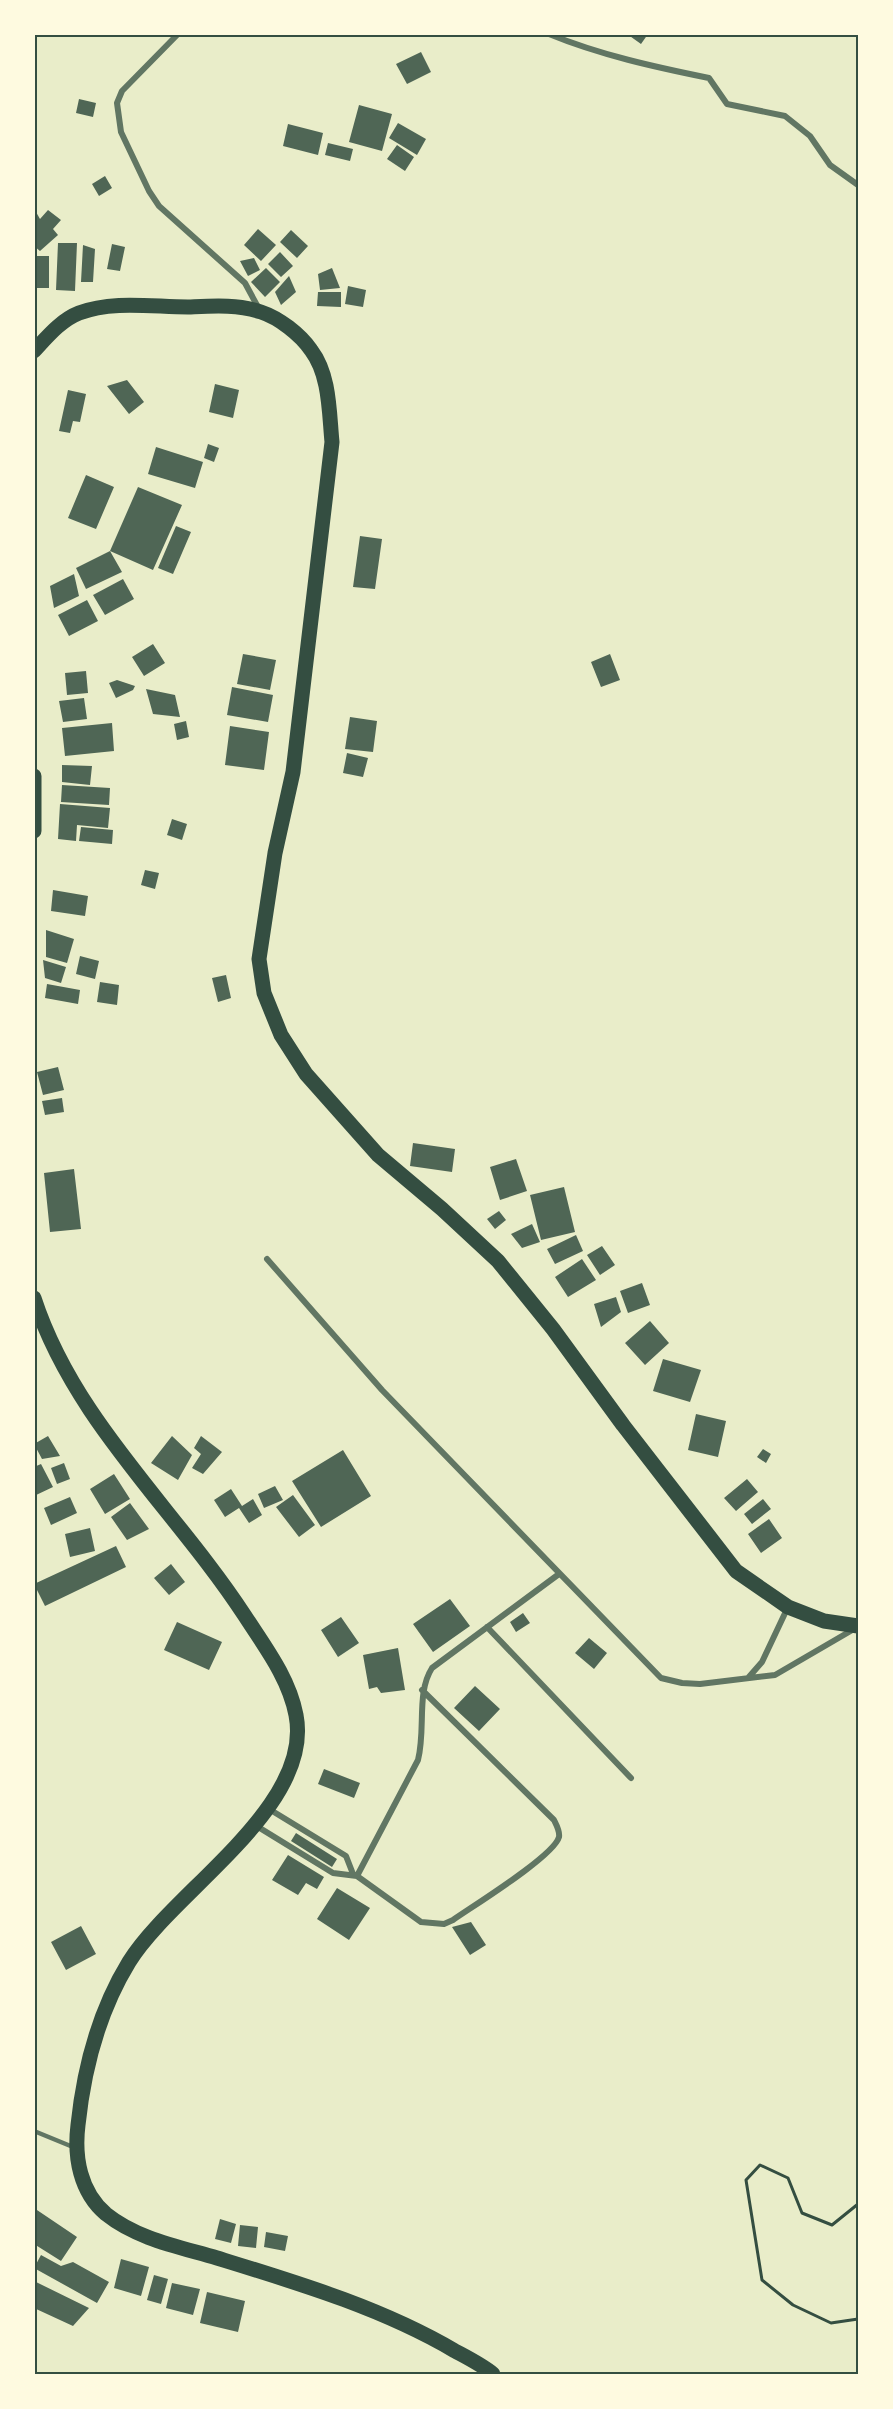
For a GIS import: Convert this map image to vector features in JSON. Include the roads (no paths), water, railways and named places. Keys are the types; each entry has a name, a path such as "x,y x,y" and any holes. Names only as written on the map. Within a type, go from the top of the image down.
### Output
{"main road":[{"path":"34,351 55,329 79,313 109,307 223,305 261,312 281,322 301,338 312,351 321,369 328,395 332,442 293,772 275,853 259,958 264,993 281,1035 313,1082 378,1155 442,1209 498,1261 553,1329 736,1571 788,1607 824,1621 858,1627"},
{"path":"34,776 34,831"},
{"path":"34,1298 42,1322 89,1410 219,1576 280,1670 296,1716 297,1744 293,1767 269,1808 216,1866 157,1924 129,1962 104,2010 88,2062 75,2149 84,2187 105,2213 134,2231 277,2276 384,2316 437,2340 493,2374"}],"street":[{"path":"178,34 122,91 117,103 121,132 149,191 159,206 245,283 261,312"},
{"path":"549,34 570,43 647,65 709,78 727,104 785,116 810,136 830,165 858,185"},
{"path":"267,1259 382,1390 661,1678 700,1684 775,1675 858,1627"},
{"path":"355,1875 418,1760 422,1744 422,1690 425,1679 432,1668 559,1574"},
{"path":"748,1678 766,1654 788,1607"},
{"path":"487,1627 631,1779"},
{"path":"269,1808 346,1856 355,1875 421,1922 444,1924 453,1920 542,1857 558,1839 559,1831 554,1820 422,1690"},
{"path":"254,1824 333,1873 355,1875"}],"lane":[{"path":"34,2131 75,2149"}]}
